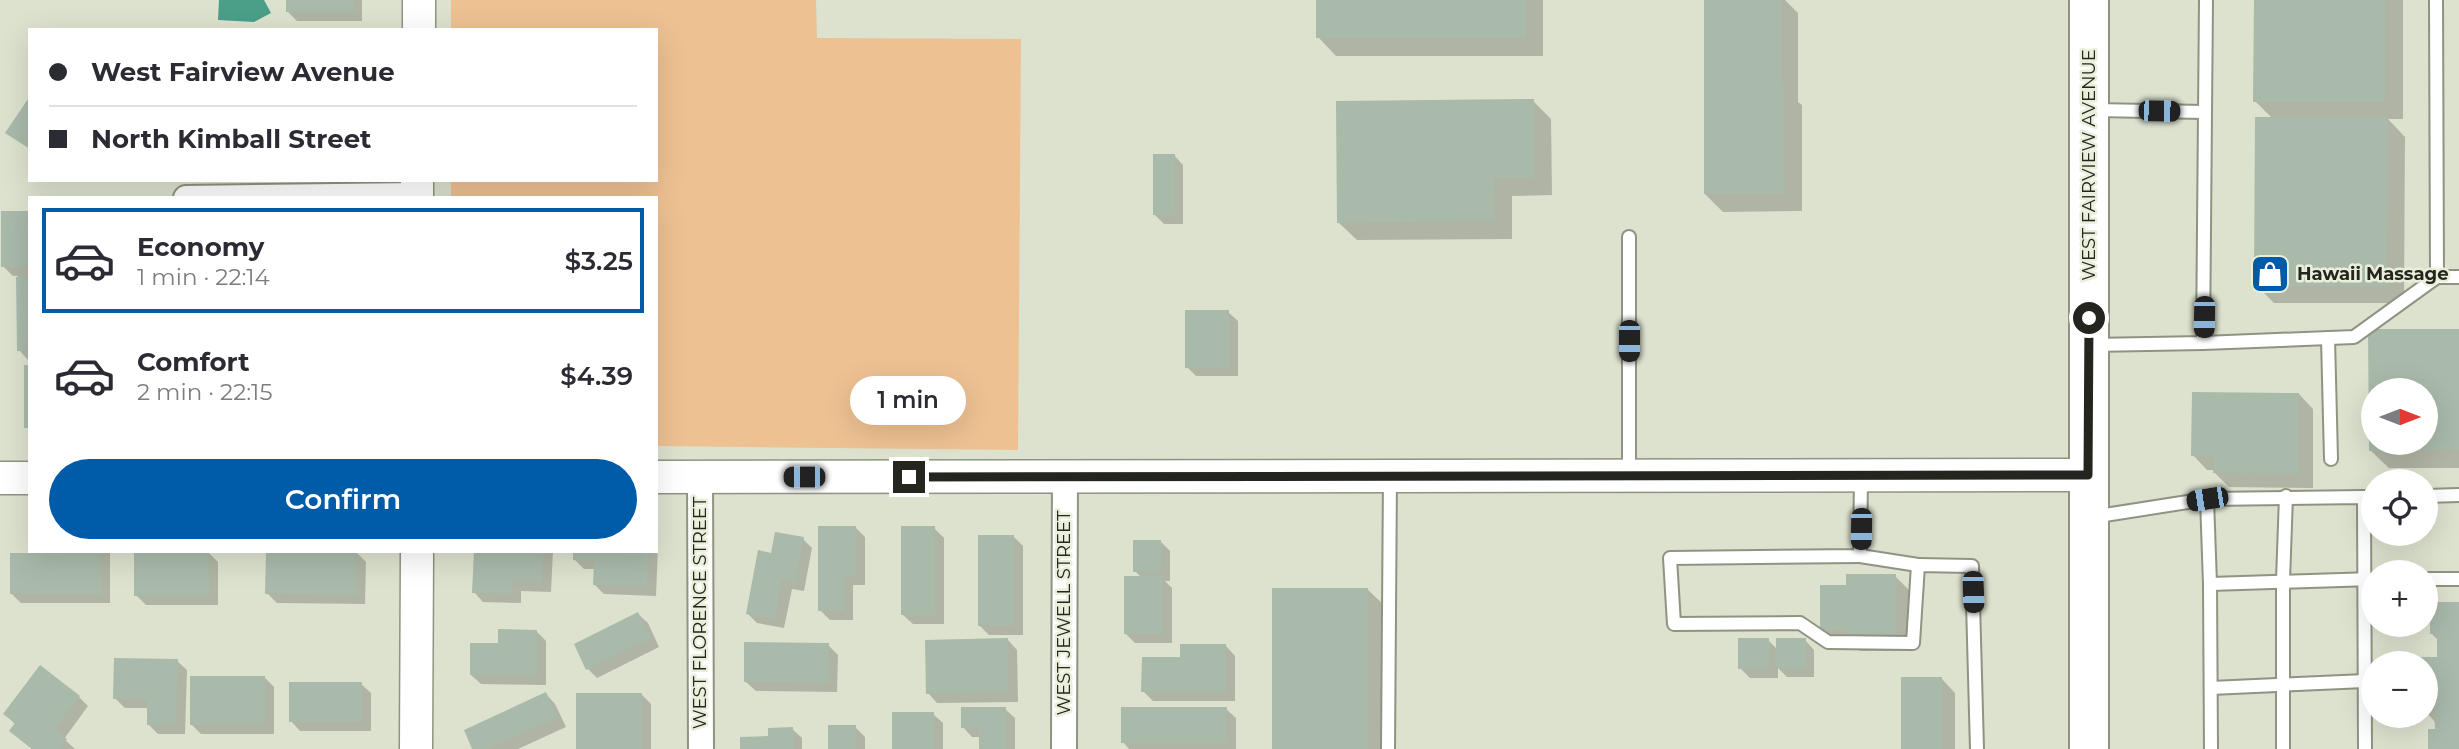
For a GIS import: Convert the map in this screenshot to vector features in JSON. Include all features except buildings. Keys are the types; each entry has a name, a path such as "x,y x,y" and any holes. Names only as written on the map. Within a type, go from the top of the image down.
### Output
{"main road":[{"name":"WEST FAIRVIEW AVENUE","path":"2088,749 2089,0"}],"street":[{"path":"419,0 419,28"},
{"path":"252,196 417,191"},
{"path":"658,477 2088,475"},
{"name":"WEST JEWELL STREET","path":"1064,749 1065,476"},
{"name":"WEST FLORENCE STREET","path":"700,477 701,749"},
{"path":"0,478 28,478"},
{"path":"416,749 417,553"}],"lane":[{"path":"2203,343 2206,0"},
{"path":"2436,0 2437,277"},
{"path":"2089,110 2205,112"},
{"path":"1629,237 1629,475"},
{"path":"2088,345 2354,337 2437,277 2459,277"},
{"path":"2328,338 2331,458"},
{"path":"1860,555 1861,475"},
{"path":"1388,749 1391,476"},
{"path":"2438,496 2459,495"},
{"path":"2283,749 2286,496"},
{"path":"2088,517 2207,499 2361,497"},
{"path":"2207,499 2211,749"},
{"path":"1918,565 1913,643 1828,642 1800,623 1674,624 1670,558 1860,555 1918,565 1972,566 1977,749"},
{"path":"2210,584 2361,579"},
{"path":"2438,579 2459,579"},
{"path":"2211,688 2361,681"},
{"path":"2365,728 2365,749"}],"shaded area":[{"path":"451,0 816,0 817,38 1021,39 1018,450 658,446 658,196 451,196 451,182 658,182 658,28 451,28"}],"water":[{"path":"219,0 264,0 271,13 254,22 218,20"}],"place":[{"name":"Hawaii Massage","path":"2270,274"}],"route":[{"path":"909,477 2088,475 2089,318"}]}
